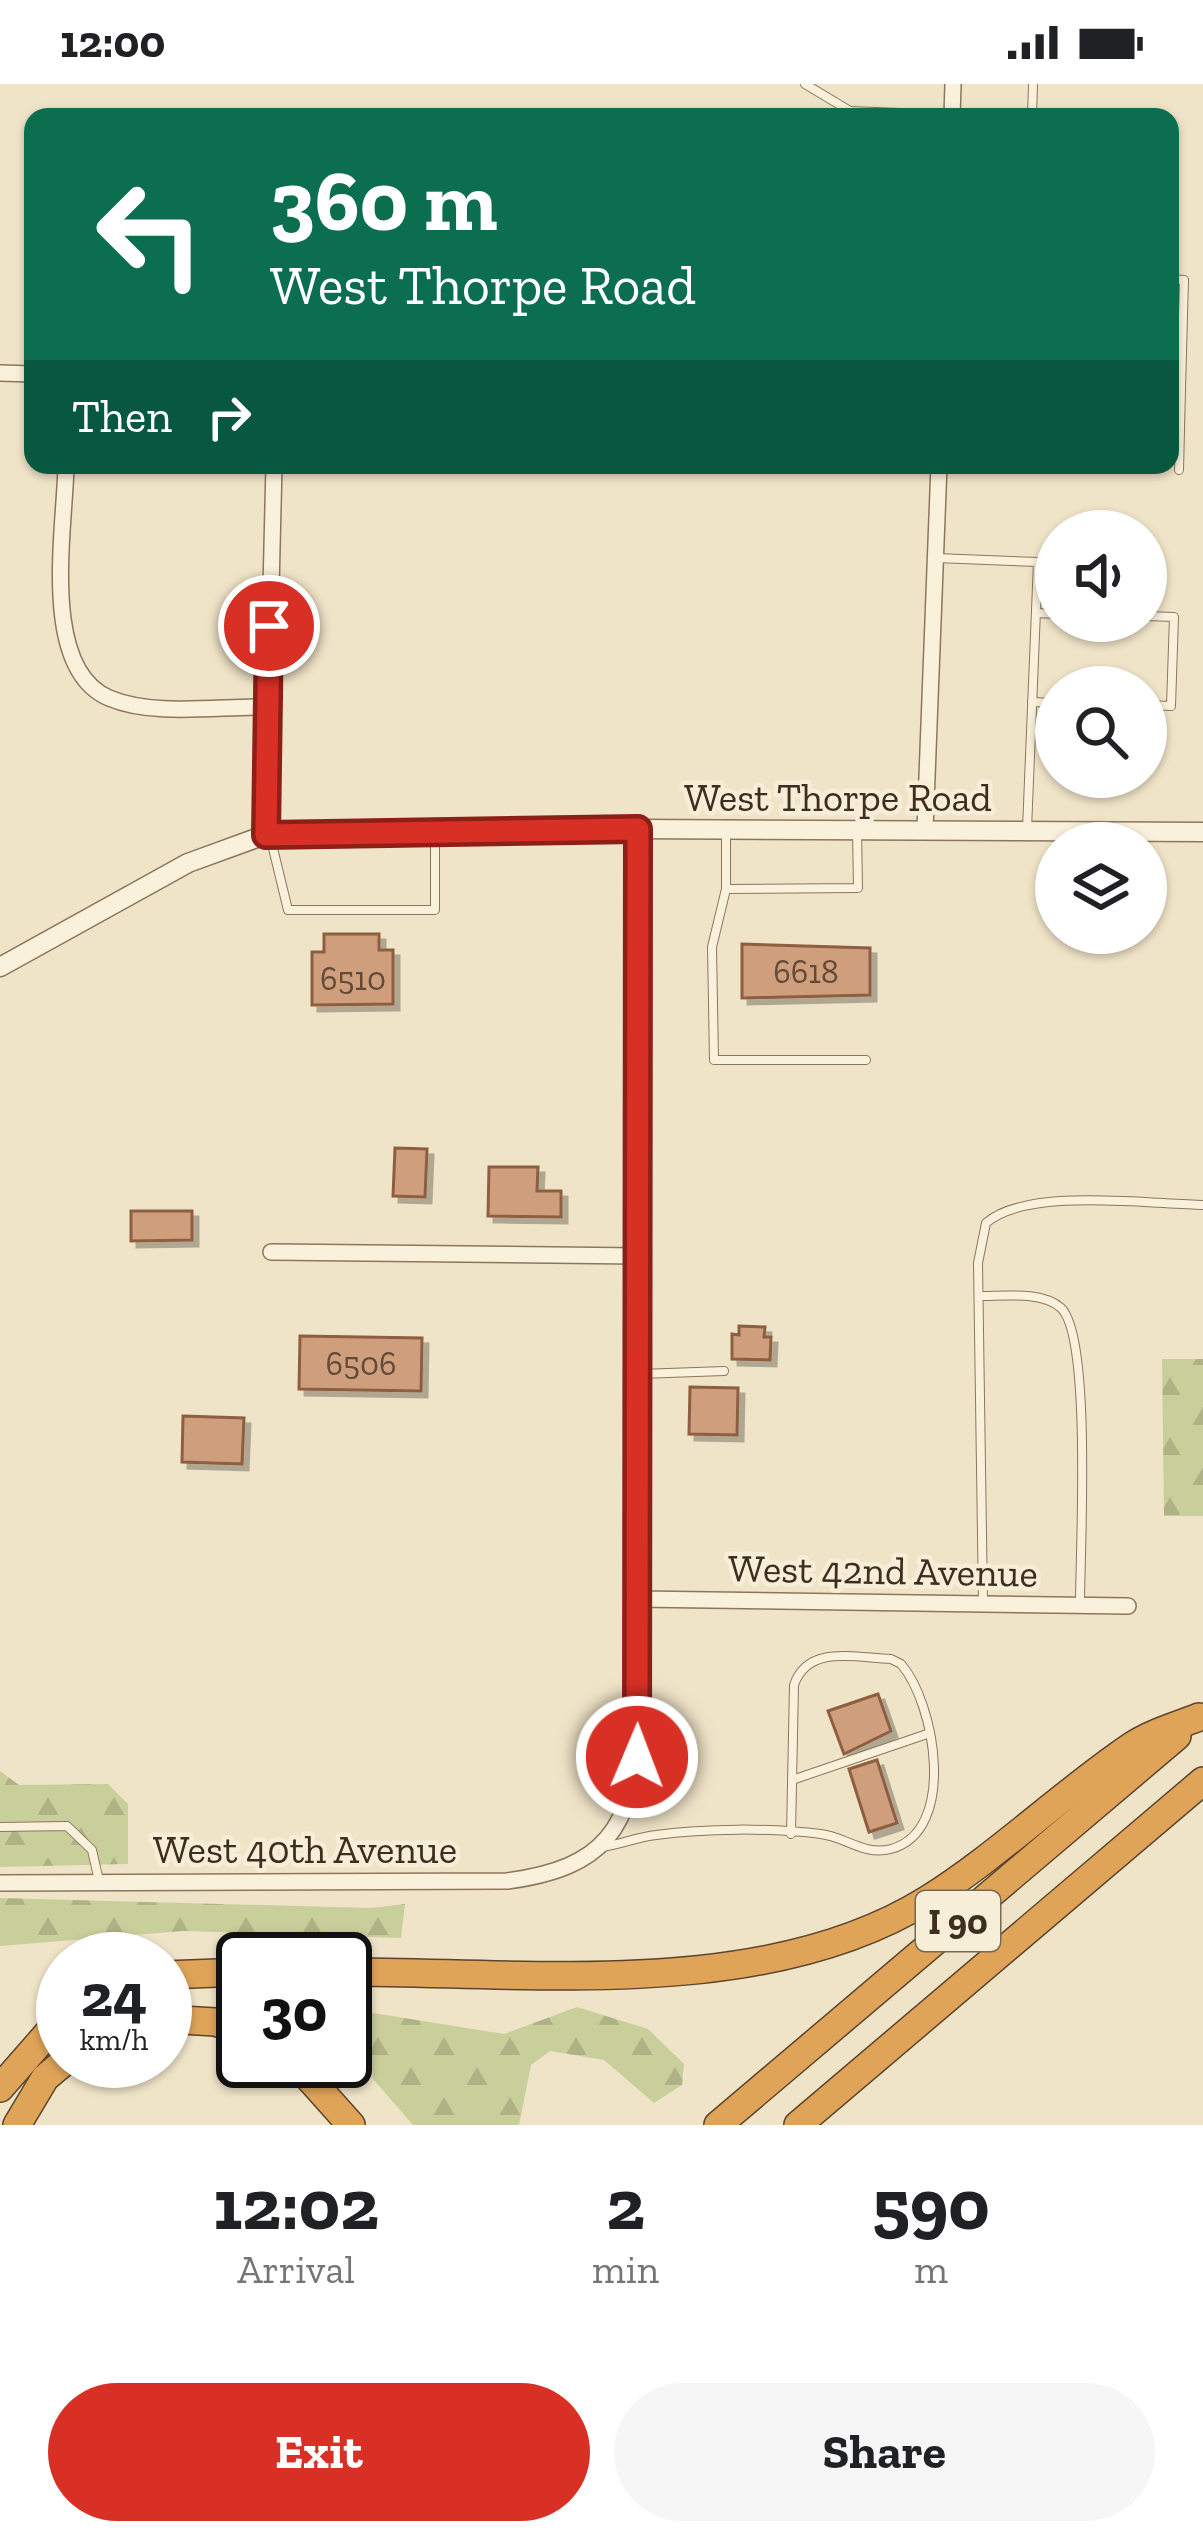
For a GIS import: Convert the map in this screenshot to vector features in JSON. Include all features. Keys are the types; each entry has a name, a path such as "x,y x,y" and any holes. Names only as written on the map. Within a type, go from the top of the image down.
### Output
{"highway":[{"path":"372,1972 737,1968 800,1954 890,1921 928,1899 1136,1743 1201,1715"},
{"name":"I 90","path":"718,2125 1201,1715"},
{"name":"I 90","path":"801,2123 1203,1780"},
{"path":"0,2088 36,2047"},
{"path":"17,2125 39,2088"},
{"path":"318,2088 351,2125"}],"street":[{"path":"66,474 62,629 69,657 83,680 109,698 146,705 267,707"},
{"path":"268,835 274,474"},
{"path":"925,829 939,474"},
{"path":"602,1847 628,1800 637,1757 638,829"},
{"name":"West Thorpe Road","path":"0,967 188,862 268,835 638,829 1203,832"},
{"path":"271,1252 639,1256"},
{"name":"West 42nd Avenue","path":"638,1600 1128,1606"},
{"name":"West 40th Avenue","path":"0,1883 507,1880 562,1871 602,1847"}],"lane":[{"path":"805,84 845,108"},
{"path":"1179,280 1184,280 1179,339"},
{"path":"935,558 1035,562"},
{"path":"1167,617 1174,617 1171,706 1167,706"},
{"path":"1027,830 1035,642"},
{"path":"726,829 726,889 712,947 714,1060 866,1060"},
{"path":"726,889 858,888 857,829"},
{"path":"268,835 288,910 435,910 435,830"},
{"path":"983,1604 980,1240 986,1222 997,1213 1044,1203 1203,1205"},
{"path":"980,1297 1045,1300 1062,1309 1074,1332 1080,1417 1080,1605"},
{"path":"638,1374 724,1371"},
{"path":"602,1847 674,1833 791,1834 824,1834 879,1852 916,1835 931,1802 931,1733 902,1664 891,1659 811,1660 794,1685 791,1834"},
{"path":"792,1780 931,1733"},
{"path":"0,1827 68,1826 92,1850 99,1882"}],"green space":[{"path":"1162,1359 1203,1359 1203,1516 1164,1516"},
{"path":"0,1771 19,1785 108,1784 128,1804 128,1864 0,1867"},
{"path":"0,1898 371,1908 405,1904 401,1938 372,1937 372,1932 36,1932 36,1943 0,1946"},
{"path":"577,2007 648,2029 684,2064 682,2085 654,2103 604,2060 550,2051 531,2065 519,2125 413,2125 373,2079 372,2013 504,2034"}],"building":[{"path":"324,934 379,934 379,950 393,950 393,1004 312,1005 312,952 324,952"},
{"path":"742,944 870,948 870,995 742,998"},
{"path":"395,1148 427,1149 425,1197 393,1196"},
{"path":"489,1167 538,1167 537,1191 561,1191 561,1217 488,1216"},
{"path":"131,1211 192,1211 192,1240 131,1241"},
{"path":"739,1326 765,1327 764,1337 771,1337 770,1360 732,1359 732,1334 739,1335"},
{"path":"300,1336 422,1338 421,1391 299,1389"},
{"path":"690,1387 738,1388 737,1435 689,1434"},
{"path":"183,1416 244,1418 242,1464 182,1462"},
{"path":"878,1694 891,1731 844,1754 828,1711"},
{"path":"877,1760 897,1823 869,1832 849,1769"}],"route":[{"path":"269,626 266,835 638,829 637,1757"}]}
